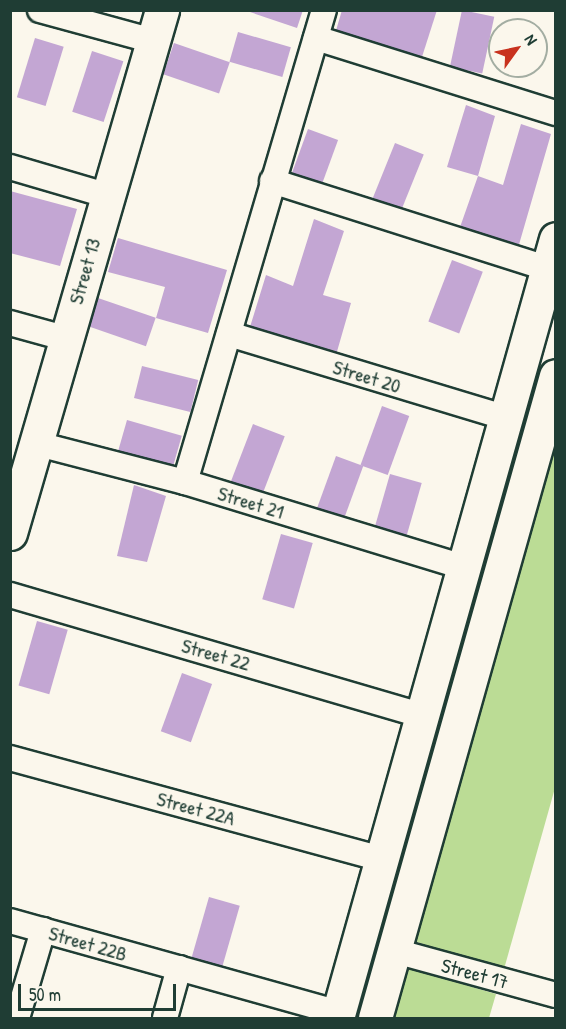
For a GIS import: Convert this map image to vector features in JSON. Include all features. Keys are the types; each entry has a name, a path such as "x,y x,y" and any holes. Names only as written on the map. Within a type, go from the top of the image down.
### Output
{"street":[{"path":"40,10 158,26"},
{"path":"185,483 324,10"},
{"name":"Street 13","path":"10,533 16,496 38,444 64,338 158,26"},
{"path":"316,38 555,113"},
{"path":"10,167 106,195"},
{"path":"273,182 551,253 338,1016"},
{"path":"10,323 64,338"},
{"name":"Street 20","path":"229,334 504,417"},
{"path":"375,1018 395,951 406,903 478,658 555,376"},
{"name":"Street 21","path":"38,444 185,483 463,567"},
{"name":"Street 22","path":"10,595 422,715"},
{"path":"441,646 478,658"},
{"name":"Street 22A","path":"10,758 381,859"},
{"name":"Street 22B","path":"10,921 179,968 338,1016"},
{"path":"18,1018 43,930"},
{"name":"Street 17","path":"395,951 555,995"},
{"path":"165,1018 179,968"}],"green space":[{"path":"555,428 555,788 504,969 410,940"},
{"path":"398,965 496,994 489,1018 384,1018"}],"building":[{"path":"244,10 303,10 297,28"},
{"path":"342,10 437,10 421,60 335,34"},
{"path":"462,10 494,17 488,18 488,46 482,74 450,67"},
{"path":"238,32 291,47 282,77 229,62"},
{"path":"35,38 64,47 46,106 17,97"},
{"path":"174,43 230,62 219,93 163,74"},
{"path":"92,51 123,61 104,122 72,112"},
{"path":"466,105 495,116 478,176 447,167"},
{"path":"521,124 551,134 518,248 459,230 478,176 503,185"},
{"path":"308,129 338,140 320,189 290,178"},
{"path":"395,143 424,155 402,209 373,198"},
{"path":"10,191 77,209 60,266 10,253"},
{"path":"314,219 344,231 323,295 351,303 336,355 250,327 266,275 293,286"},
{"path":"118,238 227,270 208,333 156,318 165,287 108,272"},
{"path":"452,260 483,272 459,333 428,322"},
{"path":"98,298 156,318 146,346 88,326"},
{"path":"142,366 198,380 190,412 134,398"},
{"path":"382,406 409,416 388,475 360,465"},
{"path":"127,420 182,436 172,468 118,453"},
{"path":"253,424 285,436 261,498 229,486"},
{"path":"336,456 363,466 343,522 315,512"},
{"path":"390,474 422,483 406,539 374,530"},
{"path":"134,485 166,496 147,562 117,556"},
{"path":"281,534 313,543 294,608 262,599"},
{"path":"37,621 68,630 49,694 19,685"},
{"path":"182,673 212,684 191,742 161,731"},
{"path":"209,897 240,906 222,967 191,959"}]}
